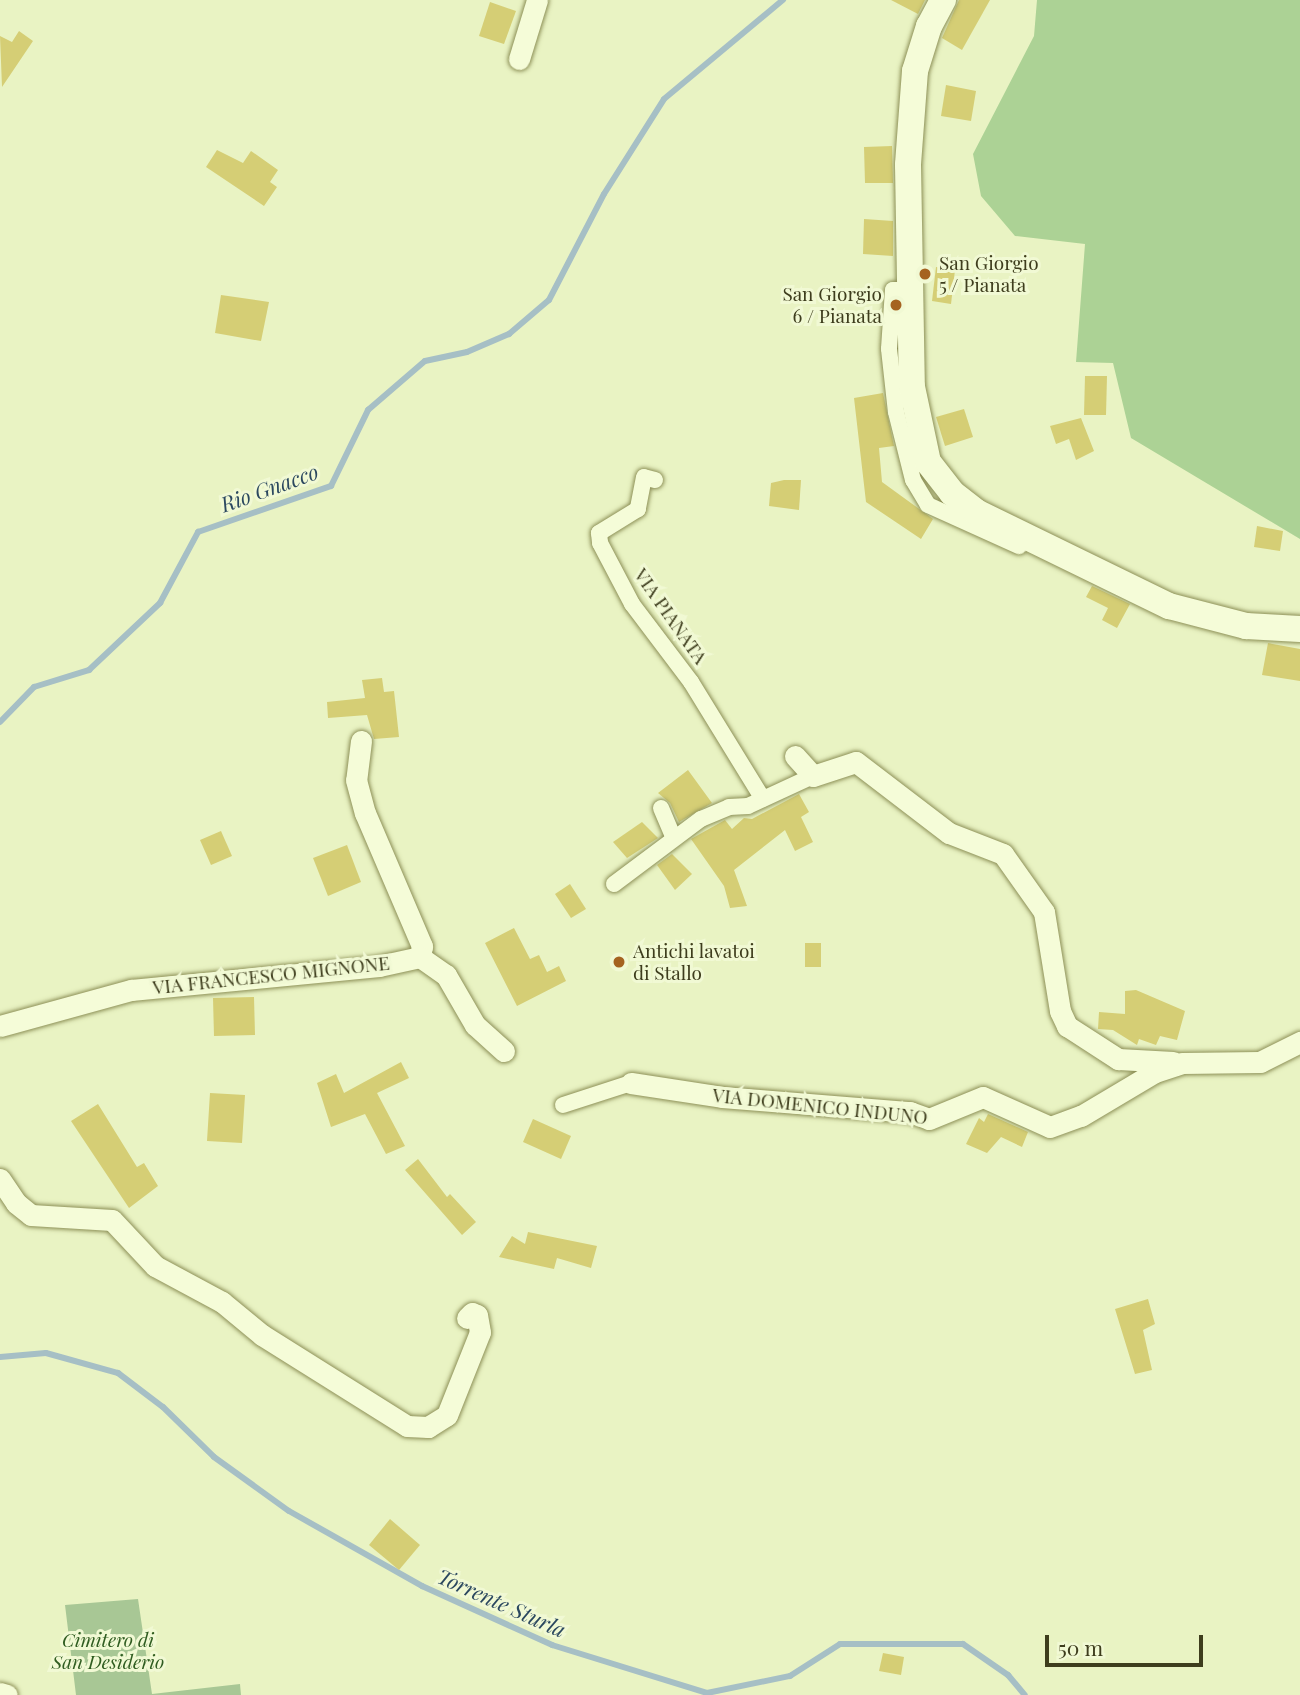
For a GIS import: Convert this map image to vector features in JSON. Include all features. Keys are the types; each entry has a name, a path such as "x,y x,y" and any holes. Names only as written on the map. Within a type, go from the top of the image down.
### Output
{"street":[{"path":"519,59 537,0"},
{"path":"943,0 923,42 910,101 909,290 914,411 932,469 976,512 1076,561 1195,614 1246,626 1300,629"},
{"path":"909,290 893,290 890,374 908,465 928,505 1072,568 1076,561"},
{"name":"VIA PIANATA","path":"655,480 643,477 638,509 599,533 600,543 632,604 691,682 763,799"},
{"path":"361,741 356,780 362,802 422,946 420,957 446,975 475,1025 504,1051"},
{"path":"795,756 813,776"},
{"path":"614,884 673,836 729,807 763,799 813,776 856,762 949,833 1003,854 1044,912 1060,1011 1067,1026 1118,1059 1182,1063"},
{"path":"661,808 673,836"},
{"name":"VIA FRANCESCO MIGNONE","path":"0,1026 131,990 379,966 420,957"},
{"name":"VIA DOMENICO INDUNO","path":"563,1105 631,1083 722,1097 910,1112 929,1119 982,1097 1050,1127 1081,1116 1146,1076 1182,1063 1260,1062 1300,1042"},
{"path":"0,1180 16,1203 31,1215 112,1220 155,1266 222,1302 262,1335 407,1426 428,1427 447,1415 480,1332 477,1315 472,1312 467,1318"},
{"path":"0,1693 7,1695"}],"green space":[{"path":"1037,0 1300,0 1300,539 1131,438 1113,363 1076,362 1085,244 1015,236 981,196 973,154 1034,36"},
{"name":"Cimitero di San Desiderio","path":"138,1599 152,1694 240,1684 241,1695 76,1695 65,1605"}],"building":[{"path":"891,0 925,0 918,14"},
{"path":"959,0 990,0 962,50 942,38"},
{"path":"490,2 516,11 504,44 479,36"},
{"path":"19,31 33,41 2,87 0,36 12,42"},
{"path":"946,85 976,91 971,121 941,116"},
{"path":"892,146 893,183 865,183 864,147"},
{"path":"217,150 243,163 251,151 278,170 270,182 277,187 264,206 206,167"},
{"path":"864,219 893,221 893,256 863,254"},
{"path":"936,267 955,270 951,304 932,301"},
{"path":"221,295 269,302 261,341 215,333"},
{"path":"1085,376 1107,376 1106,415 1084,415"},
{"path":"883,393 894,446 879,448 882,482 933,519 921,539 866,502 854,398"},
{"path":"964,409 973,437 945,446 936,417"},
{"path":"1081,418 1094,451 1076,460 1069,439 1056,444 1050,426"},
{"path":"801,480 799,510 769,506 771,483"},
{"path":"1257,526 1283,531 1280,551 1254,547"},
{"path":"1092,586 1130,604 1117,628 1102,620 1108,608 1086,597"},
{"path":"1268,643 1300,649 1300,681 1262,675"},
{"path":"382,678 384,692 394,691 399,737 374,739 367,715 328,718 327,702 365,698 362,680"},
{"path":"688,770 712,803 679,822 670,803 658,793"},
{"path":"799,794 809,812 801,817 813,842 795,851 785,830 734,870 747,906 730,908 724,886 691,839 725,820 732,829 744,818 752,819"},
{"path":"642,822 658,838 627,858 613,842"},
{"path":"221,831 232,856 211,865 200,840"},
{"path":"347,845 361,882 328,896 313,858"},
{"path":"672,854 692,874 675,890 657,865"},
{"path":"570,884 586,909 571,918 555,894"},
{"path":"514,928 530,959 539,955 547,972 559,966 566,981 517,1006 485,943"},
{"path":"805,943 821,943 821,967 805,967"},
{"path":"1136,990 1185,1011 1177,1040 1160,1036 1156,1045 1139,1039 1137,1045 1113,1030 1098,1029 1099,1012 1125,1014 1125,991"},
{"path":"254,997 255,1035 214,1036 213,998"},
{"path":"401,1062 409,1078 377,1093 405,1146 386,1154 365,1114 331,1127 317,1083 336,1074 344,1093"},
{"path":"210,1093 245,1095 242,1143 207,1141"},
{"path":"98,1104 137,1167 144,1163 158,1186 129,1208 71,1121"},
{"path":"988,1114 1028,1132 1022,1147 1001,1137 987,1153 966,1144 979,1118 984,1122"},
{"path":"533,1119 571,1136 561,1159 523,1142"},
{"path":"418,1159 447,1197 450,1194 476,1222 462,1235 405,1170"},
{"path":"528,1232 597,1246 591,1268 557,1258 554,1269 499,1257 512,1236 525,1244"},
{"path":"1148,1299 1155,1324 1143,1330 1152,1370 1135,1374 1115,1309"},
{"path":"390,1519 420,1545 399,1570 369,1545"},
{"path":"883,1653 904,1657 901,1675 879,1671"}],"waterway":[{"name":"Rio Gnacco","path":"0,722 34,687 89,670 160,603 198,532 331,486 368,410 425,361 467,352 509,334 549,300 604,194 664,99 783,0"},
{"name":"Torrente Sturla","path":"0,1357 46,1353 118,1373 163,1407 214,1457 289,1511 422,1586 552,1645 707,1693 790,1676 840,1644 963,1644 1008,1675 1025,1695"}],"place":[{"name":"San Giorgio 5 / Pianata","path":"925,274"},
{"name":"San Giorgio 6 / Pianata","path":"896,305"},
{"name":"Antichi lavatoi di Stallo","path":"619,962"}]}
